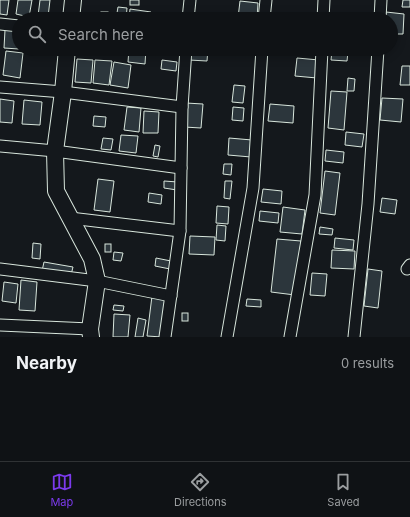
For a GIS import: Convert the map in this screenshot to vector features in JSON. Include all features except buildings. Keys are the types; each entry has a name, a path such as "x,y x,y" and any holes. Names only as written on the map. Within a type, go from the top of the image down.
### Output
{"street":[{"path":"72,12 73,0"},
{"path":"189,12 190,0"},
{"path":"265,12 266,0"},
{"path":"323,12 324,0"},
{"path":"380,12 381,0"},
{"path":"0,24 12,25"},
{"path":"0,325 90,333 97,281 92,259 56,191 55,152 66,56"},
{"path":"165,337 180,231 182,107 186,56"},
{"path":"227,337 253,188 262,56"},
{"path":"290,337 315,195 322,56"},
{"path":"354,337 368,204 378,56"},
{"path":"0,87 63,92 182,107"},
{"path":"0,146 181,168"},
{"path":"70,218 180,231"},
{"path":"0,269 97,281 170,296"}]}
